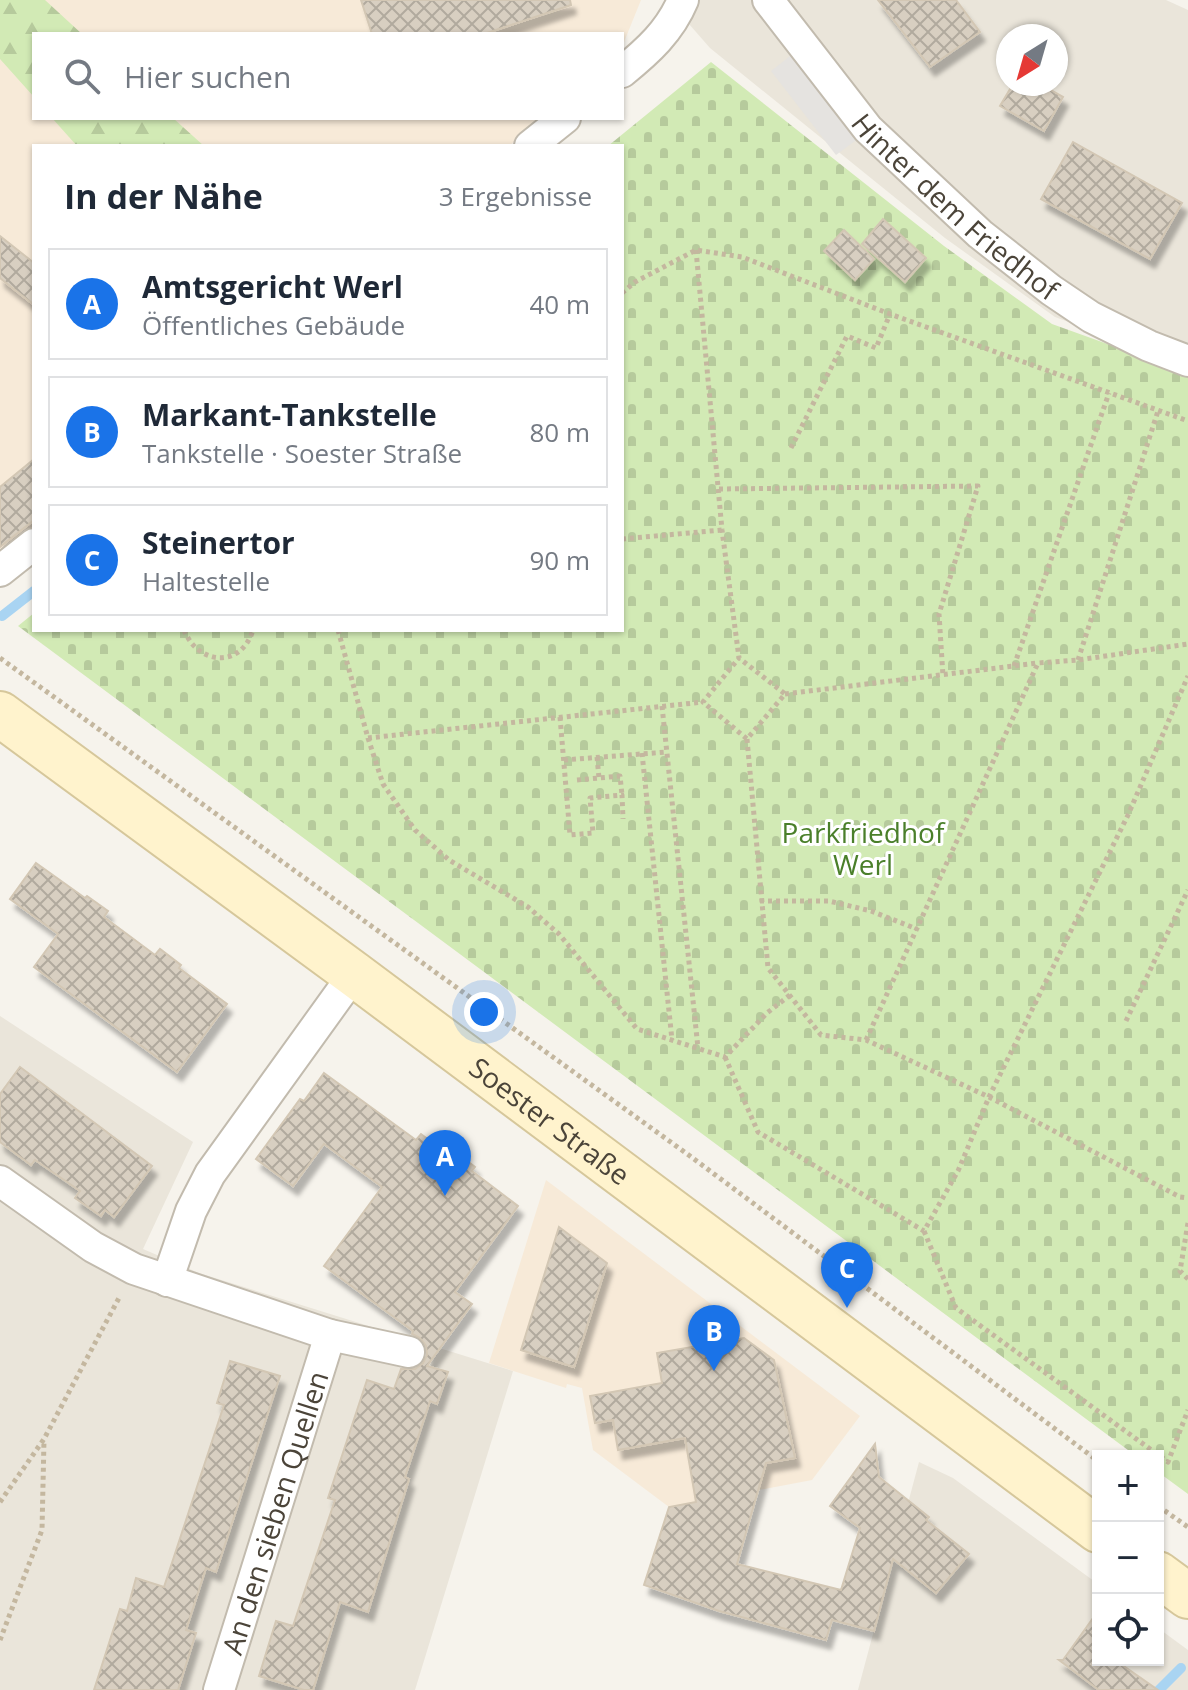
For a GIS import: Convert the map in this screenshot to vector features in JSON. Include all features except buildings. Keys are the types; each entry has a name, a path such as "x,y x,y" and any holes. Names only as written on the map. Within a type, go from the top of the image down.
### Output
{"main road":[{"name":"Soester Straße","path":"0,714 354,974 1092,1526"},
{"path":"1164,1578 1188,1596"}],"street":[{"path":"624,70 653,47 676,16 683,0"},
{"name":"Hinter dem Friedhof","path":"768,0 868,129 980,234 1091,317 1149,346 1188,361"},
{"path":"532,144 562,120"},
{"path":"0,571 32,546"},
{"path":"167,1281 191,1211 210,1174 354,974"},
{"name":"An den sieben Quellen","path":"0,1181 93,1247 134,1269 330,1335 409,1352"},
{"name":"An den sieben Quellen","path":"219,1690 330,1335"}],"path":[{"path":"624,291 635,282 696,250 742,257 890,314 1188,421"},
{"path":"696,250 722,530 739,658 785,694"},
{"path":"791,448 847,336 876,348 890,314"},
{"path":"1014,666 1109,393"},
{"path":"1078,660 1158,411"},
{"path":"719,489 978,486 939,614 943,676"},
{"path":"624,539 722,530"},
{"path":"185,632 196,650 217,658 239,652 252,632"},
{"path":"339,632 383,784 415,830 449,860 528,907 559,934 637,1029 725,1057 758,1132 924,1231 956,1308 1168,1462 1188,1410"},
{"path":"1188,644 785,694 747,739 768,968 821,1035 866,1040 989,1097 1180,1197 1188,1198"},
{"path":"0,658 690,1156 1092,1457"},
{"path":"368,738 703,702 739,658"},
{"path":"866,1040 1038,663"},
{"path":"924,1231 958,1171 989,1097 1128,815 1188,676"},
{"path":"703,702 747,739"},
{"path":"662,706 698,1048"},
{"path":"560,717 570,835 593,833 590,798 622,795"},
{"path":"564,760 667,752"},
{"path":"642,753 672,1040"},
{"path":"597,757 599,778"},
{"path":"577,780 620,776 623,819"},
{"path":"1126,1021 1188,890"},
{"path":"760,901 829,901 871,911 917,929"},
{"path":"725,1057 767,1013 790,995"},
{"path":"1188,1223 1180,1271 1188,1279"},
{"path":"0,1502 44,1439 134,1269"},
{"path":"0,1640 42,1530 44,1439"},
{"path":"1164,1510 1188,1527"}],"shaded area":[{"path":"0,0 641,0 624,42 624,32 32,32 32,120 540,120 511,144 32,144 32,542 0,568"},
{"path":"668,0 1166,0 1188,10 1188,366 1055,317 945,238 710,48"},
{"path":"794,53 859,138 836,155 771,71"},
{"path":"0,1016 193,1142 143,1249 199,1273 513,1371 415,1690 0,1690"},
{"path":"546,1180 860,1416 812,1480 669,1507 593,1450 582,1388 567,1384 566,1388 489,1363"},
{"path":"919,1462 953,1478 1092,1580 1092,1666 1164,1666 1164,1632 1188,1650 1188,1690 858,1690"}],"green space":[{"path":"0,0 45,0 80,32 32,32 32,95 0,59"},
{"name":"Parkfriedhof Werl","path":"711,62 944,246 1052,324 1188,373 1188,1494 1164,1476 1164,1450 1128,1450 18,626 32,615 32,632 624,632 624,144 610,144"},
{"path":"54,120 175,120 202,144 75,144"}],"waterway":[{"path":"2,616 32,593"},
{"path":"1159,1690 1181,1668"}],"place":[{"name":"Amtsgericht Werl","path":"445,1196"},
{"name":"Steinertor","path":"847,1308"},
{"name":"Markant-Tankstelle","path":"714,1371"}]}
